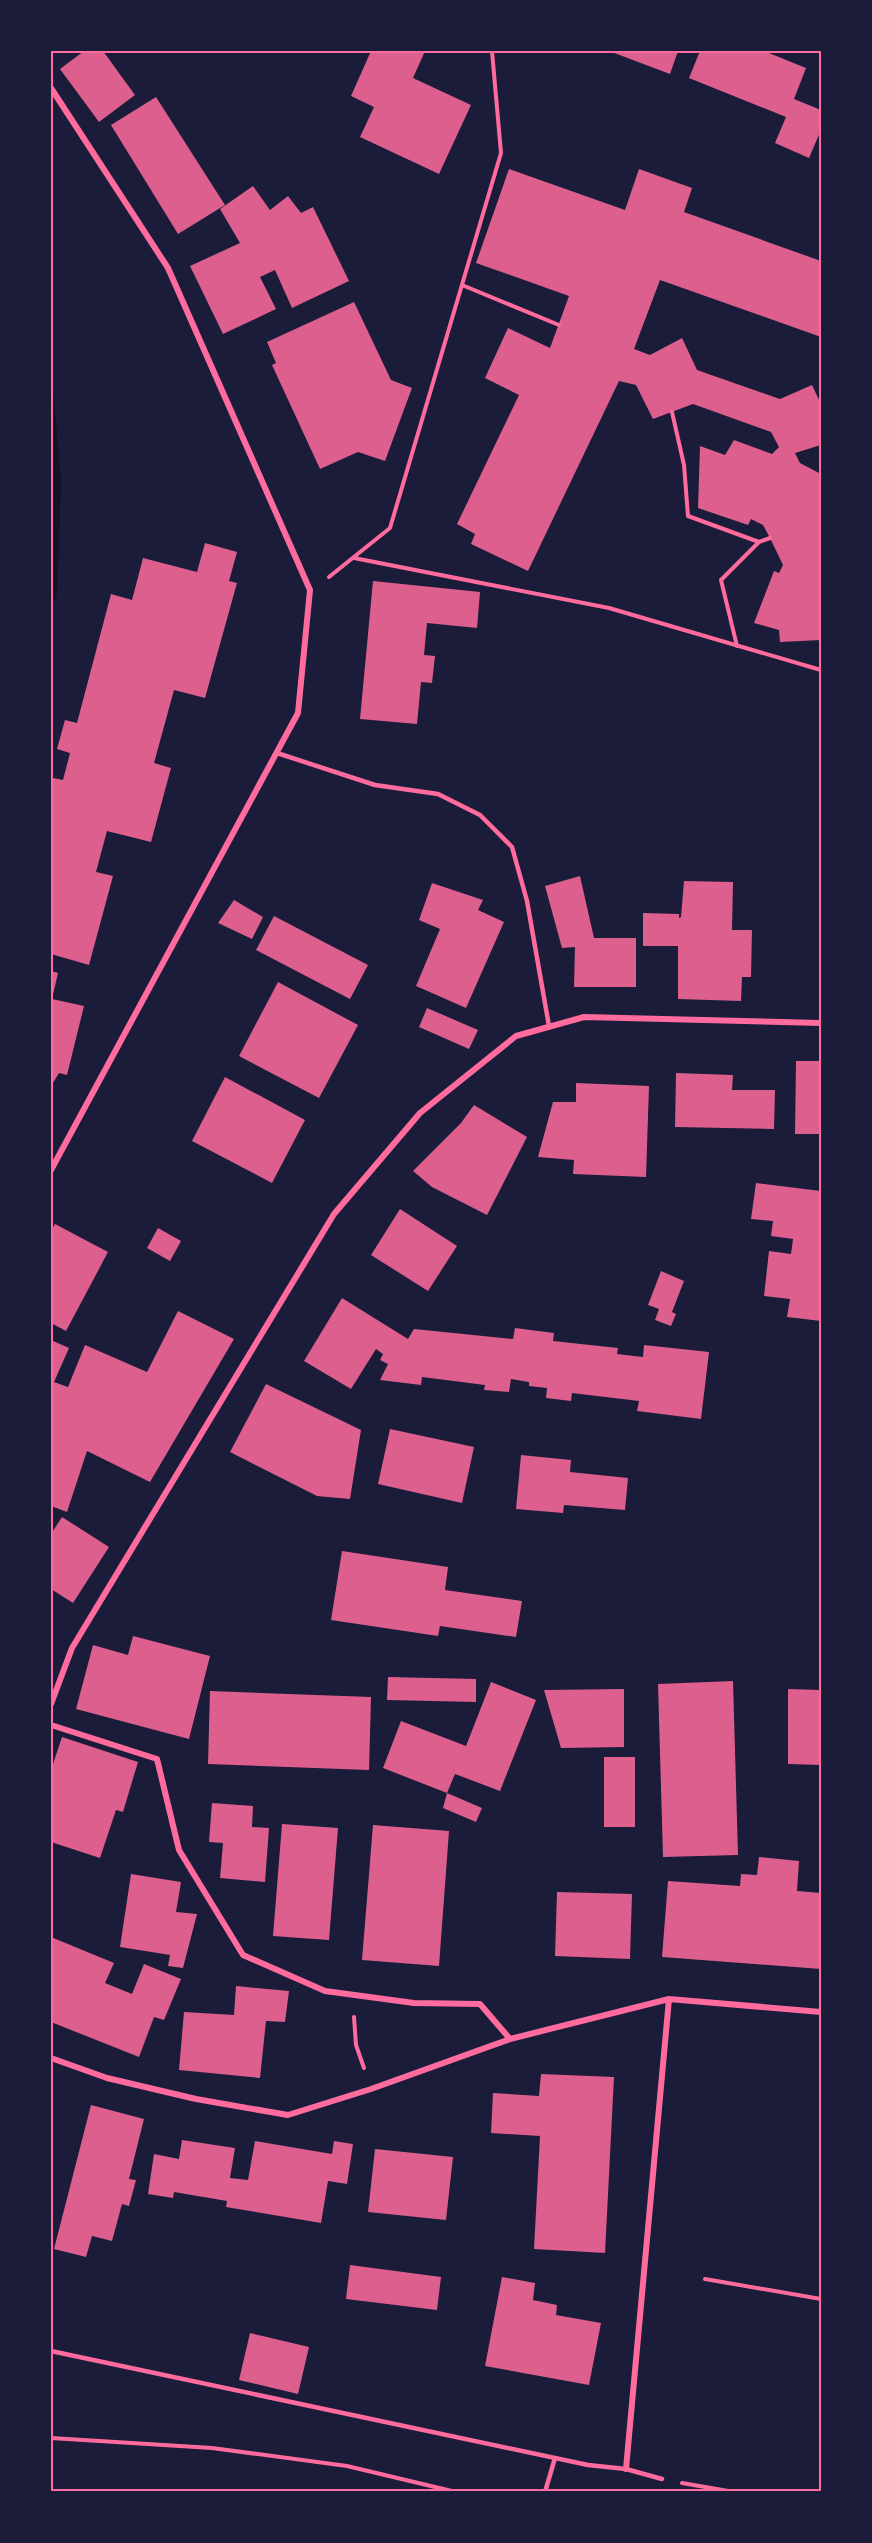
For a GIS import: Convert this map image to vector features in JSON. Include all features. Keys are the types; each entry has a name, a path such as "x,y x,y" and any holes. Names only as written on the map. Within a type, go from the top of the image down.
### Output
{"street":[{"path":"51,88 168,268 310,590 298,713 51,1170"},
{"path":"51,1704 72,1648 334,1214 420,1113 516,1036 584,1017 821,1023"},
{"path":"51,1725 157,1759 179,1850 243,1955 325,1991 414,2003 480,2004 510,2039"},
{"path":"626,2469 669,1999"},
{"path":"51,2058 107,2078 196,2099 288,2115 371,2089 510,2039 669,1999 821,2012"}],"lane":[{"path":"277,753 375,785 438,794 480,815 512,847 527,901 549,1026"},
{"path":"51,2351 588,2465 626,2469 662,2479"},
{"path":"545,2492 555,2458"}],"path":[{"path":"310,590 390,528 501,153 492,51"},
{"path":"462,285 559,325"},
{"path":"672,411 684,465 688,516 759,542"},
{"path":"737,646 722,580 759,542 770,538"},
{"path":"353,558 609,608 821,670"},
{"path":"353,2007 356,2045"},
{"path":"705,2279 821,2299"},
{"path":"51,2438 212,2448 347,2466 456,2492"},
{"path":"662,2479 734,2492"}],"shaded area":[{"path":"51,366 61,480 57,594 51,607"}],"building":[{"path":"84,51 103,51 135,95 99,122 60,69"},
{"path":"371,51 425,51 413,78 471,105 439,174 360,137 374,107 351,96"},
{"path":"609,51 678,51 670,74"},
{"path":"700,51 764,51 806,68 794,99 821,110 821,130 809,158 775,143 786,117 689,78"},
{"path":"156,97 225,205 178,234 111,125"},
{"path":"509,169 625,210 639,169 692,188 684,212 821,261 821,337 660,280 634,349 650,355 682,338 697,370 780,399 812,385 821,404 821,445 795,453 800,463 821,474 821,640 780,642 779,630 754,623 774,571 779,573 783,565 770,538 763,525 751,519 748,525 698,508 700,446 725,455 734,440 772,454 779,447 771,432 693,404 653,419 636,385 619,381 528,571 471,544 475,534 457,524 519,395 485,378 508,328 550,348 569,296 476,263"},
{"path":"253,186 270,210 288,196 301,213 313,207 349,281 292,308 275,270 260,277 276,309 223,334 190,266 240,243 220,209"},
{"path":"354,302 391,380 412,388 385,461 358,452 320,469 272,365 276,363 267,342"},
{"path":"205,543 237,552 229,581 237,583 205,698 174,690 154,763 171,768 151,842 107,831 96,872 113,876 89,965 51,954 51,786 53,778 63,780 70,753 57,749 65,720 77,723 111,594 132,600 143,558 197,572"},
{"path":"373,581 480,592 477,628 427,623 424,655 435,656 432,683 421,682 417,724 360,719"},
{"path":"580,876 594,938 636,938 636,987 574,987 575,947 562,948 545,886"},
{"path":"684,881 733,882 732,930 752,930 751,977 742,977 741,1001 678,999 678,946 643,946 643,913 679,914 679,918 681,917"},
{"path":"432,883 483,900 478,910 504,922 466,1008 416,986 440,929 419,920"},
{"path":"234,900 263,917 252,939 218,923"},
{"path":"274,916 368,965 350,999 256,950"},
{"path":"51,971 58,973 52,999 84,1006 67,1075 59,1073 51,1086"},
{"path":"278,982 358,1025 319,1098 239,1056"},
{"path":"427,1008 478,1030 469,1049 419,1027"},
{"path":"796,1061 821,1061 821,1134 795,1134"},
{"path":"676,1073 733,1075 732,1090 775,1090 774,1129 675,1127"},
{"path":"225,1077 305,1120 272,1183 192,1141"},
{"path":"576,1083 649,1086 646,1177 573,1174 574,1160 538,1157 553,1102 576,1102"},
{"path":"474,1105 527,1137 487,1215 432,1187 413,1171 461,1123"},
{"path":"756,1183 821,1191 821,1321 787,1317 790,1299 764,1296 769,1251 791,1254 793,1239 771,1236 773,1221 751,1219"},
{"path":"400,1209 457,1246 428,1291 371,1255"},
{"path":"55,1224 108,1252 66,1331 51,1323 51,1231"},
{"path":"158,1228 181,1241 170,1261 147,1248"},
{"path":"661,1271 684,1281 672,1312 676,1314 671,1326 655,1320 659,1309 648,1305"},
{"path":"342,1298 408,1339 414,1329 513,1339 515,1328 554,1333 553,1341 618,1348 617,1354 643,1357 644,1345 709,1352 701,1419 637,1411 639,1401 572,1393 571,1401 546,1398 547,1388 529,1386 529,1382 511,1379 509,1392 484,1390 485,1385 422,1377 421,1385 380,1380 388,1364 380,1360 383,1354 376,1349 351,1389 304,1361"},
{"path":"178,1311 234,1339 150,1482 87,1451 67,1512 51,1506 51,1340 69,1348 54,1382 68,1387 85,1345 147,1372"},
{"path":"266,1384 361,1430 350,1499 317,1496 230,1452"},
{"path":"390,1429 474,1447 462,1503 378,1484"},
{"path":"521,1455 571,1460 570,1472 628,1478 625,1510 564,1505 563,1513 516,1509"},
{"path":"62,1517 109,1547 73,1603 51,1589 51,1534"},
{"path":"342,1551 448,1567 445,1590 522,1601 516,1637 440,1626 438,1636 331,1620"},
{"path":"133,1636 210,1656 189,1739 76,1709 93,1645 128,1655"},
{"path":"388,1677 476,1679 476,1702 387,1700"},
{"path":"733,1681 738,1855 663,1857 658,1684"},
{"path":"491,1682 536,1700 500,1791 455,1774 447,1793 383,1768 401,1721 466,1746"},
{"path":"624,1689 624,1747 561,1748 544,1690"},
{"path":"788,1689 821,1690 821,1765 788,1764"},
{"path":"210,1691 371,1697 369,1770 208,1764"},
{"path":"62,1737 138,1762 123,1812 116,1810 100,1858 51,1842 51,1770"},
{"path":"604,1757 635,1757 635,1827 604,1827"},
{"path":"447,1793 482,1808 476,1822 443,1808"},
{"path":"212,1803 253,1806 252,1827 269,1828 265,1882 220,1878 223,1843 209,1842"},
{"path":"282,1824 338,1828 329,1940 273,1936"},
{"path":"373,1825 449,1831 439,1966 362,1960"},
{"path":"759,1857 799,1861 797,1891 821,1893 821,1969 662,1957 668,1881 740,1886 741,1874 757,1875"},
{"path":"131,1874 181,1882 176,1912 197,1914 183,1968 168,1966 170,1955 120,1947"},
{"path":"557,1892 632,1894 630,1959 555,1956"},
{"path":"51,1937 114,1963 105,1983 132,1994 144,1964 181,1979 164,2020 154,2017 139,2057 51,2022"},
{"path":"236,1986 289,1991 285,2022 266,2021 260,2078 179,2070 184,2012 234,2015"},
{"path":"541,2074 614,2077 605,2253 534,2249 540,2136 491,2133 493,2093 539,2096"},
{"path":"91,2105 144,2119 129,2179 136,2180 129,2206 122,2204 112,2241 92,2236 86,2257 54,2249"},
{"path":"182,2140 235,2148 230,2178 248,2180 255,2141 332,2154 334,2141 353,2144 347,2184 328,2181 321,2223 226,2207 227,2201 174,2192 173,2198 148,2194 154,2154 179,2159"},
{"path":"375,2149 453,2157 446,2220 368,2212"},
{"path":"350,2265 441,2277 437,2310 346,2299"},
{"path":"502,2277 535,2283 533,2300 557,2305 556,2315 601,2323 589,2385 485,2366"},
{"path":"250,2333 309,2347 298,2394 239,2380"}]}
